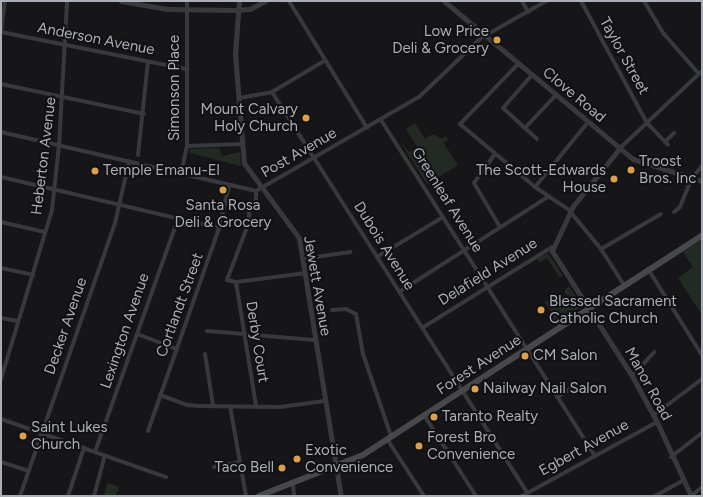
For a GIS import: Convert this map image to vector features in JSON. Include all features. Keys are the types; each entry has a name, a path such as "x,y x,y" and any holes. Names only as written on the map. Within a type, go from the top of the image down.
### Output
{"main road":[{"name":"Forest Avenue","path":"259,496 337,467 389,438 648,269 702,236"}],"street":[{"path":"1,32 5,1"},
{"name":"Heberton Avenue","path":"1,379 3,362 18,321 52,210 63,97 67,1"},
{"path":"121,1 187,9 239,10 251,9 265,1"},
{"name":"Simonson Place","path":"181,174 187,146 187,1"},
{"name":"Jewett Avenue","path":"239,1 235,54 244,164 298,236 341,496"},
{"path":"288,1 367,128"},
{"name":"Clove Road","path":"444,1 485,37 633,159 702,181"},
{"path":"522,1 528,12"},
{"name":"Post Avenue","path":"1,132 256,191 262,189 381,120 426,91 485,37 546,1"},
{"name":"Taylor Street","path":"581,1 647,123 666,144 674,134"},
{"path":"644,1 664,34 700,73"},
{"name":"Anderson Avenue","path":"1,32 187,69"},
{"path":"239,98 272,92 324,61"},
{"path":"138,155 144,114 148,62"},
{"path":"518,64 460,124 495,154 570,211 601,249 624,285"},
{"name":"Delafield Avenue","path":"422,328 487,286 552,247 570,211 620,149 700,73"},
{"path":"532,75 503,107 537,139"},
{"path":"1,84 144,114"},
{"name":"Dubois Avenue","path":"272,92 527,493"},
{"path":"525,128 556,95"},
{"name":"Greenleaf Avenue","path":"381,120 595,456"},
{"path":"536,186 588,122"},
{"path":"187,146 242,144"},
{"path":"495,154 474,183 500,227"},
{"name":"Decker Avenue","path":"20,496 119,205 129,162"},
{"path":"674,212 680,207 692,178 702,166"},
{"path":"1,177 219,228"},
{"name":"Cortlandt Street","path":"148,431 219,228 230,186"},
{"path":"256,191 256,199 249,212 249,222 227,280 236,282 305,273"},
{"path":"399,292 550,196"},
{"path":"601,249 661,214"},
{"path":"377,257 443,217"},
{"name":"Lexington Avenue","path":"95,452 178,219"},
{"path":"1,222 45,232"},
{"name":"Manor Road","path":"552,247 556,258 632,376 654,415 671,457 690,496"},
{"path":"302,259 350,252"},
{"path":"1,268 32,275"},
{"path":"648,269 702,355"},
{"name":"Derby Court","path":"236,282 256,406"},
{"path":"332,310 348,309 357,316 363,354 389,438 424,496"},
{"path":"1,318 18,321"},
{"path":"207,331 315,340"},
{"path":"137,334 177,348"},
{"path":"632,376 654,352"},
{"path":"205,354 213,405"},
{"path":"654,415 702,380"},
{"path":"557,397 573,387"},
{"path":"160,396 188,405 280,406 325,401"},
{"path":"230,406 246,496"},
{"path":"424,415 476,496"},
{"path":"1,419 166,477"},
{"name":"Egbert Avenue","path":"522,496 657,422"},
{"path":"671,457 702,433"},
{"path":"68,496 84,448"},
{"path":"94,496 105,455"},
{"path":"1,462 29,471"},
{"path":"214,467 240,462"},
{"path":"655,496 682,481"},
{"path":"293,484 294,496"},
{"path":"690,496 702,487"}],"shaded area":[{"path":"415,123 425,139 433,134 442,139 446,136 448,140 443,142 458,165 427,184 399,140 409,152 417,147 406,129"},
{"path":"219,148 222,156 240,152 241,166 190,153 190,149"},
{"path":"702,240 702,315 678,278 693,267 683,252"},
{"path":"548,253 563,276 559,277 547,258 540,262 537,259"},
{"path":"569,286 582,306 552,324 551,319 554,317 545,302 551,298 555,303 567,296 564,291"},
{"path":"108,483 119,487 116,496 103,496"}],"place":[{"name":"Low Price Deli & Grocery","path":"497,40"},
{"name":"Mount Calvary Holy Church","path":"306,118"},
{"name":"Troost Bros. Inc","path":"631,170"},
{"name":"Temple Emanu-El","path":"95,171"},
{"name":"The Scott-Edwards House","path":"614,179"},
{"name":"Santa Rosa Deli & Grocery","path":"223,190"},
{"name":"Blessed Sacrament Catholic Church","path":"541,310"},
{"name":"CM Salon","path":"525,356"},
{"name":"Nailway Nail Salon","path":"475,389"},
{"name":"Taranto Realty","path":"434,417"},
{"name":"Saint Lukes Church","path":"23,436"},
{"name":"Forest Bro Convenience","path":"419,446"},
{"name":"Exotic Convenience","path":"297,459"},
{"name":"Taco Bell","path":"282,468"}]}
